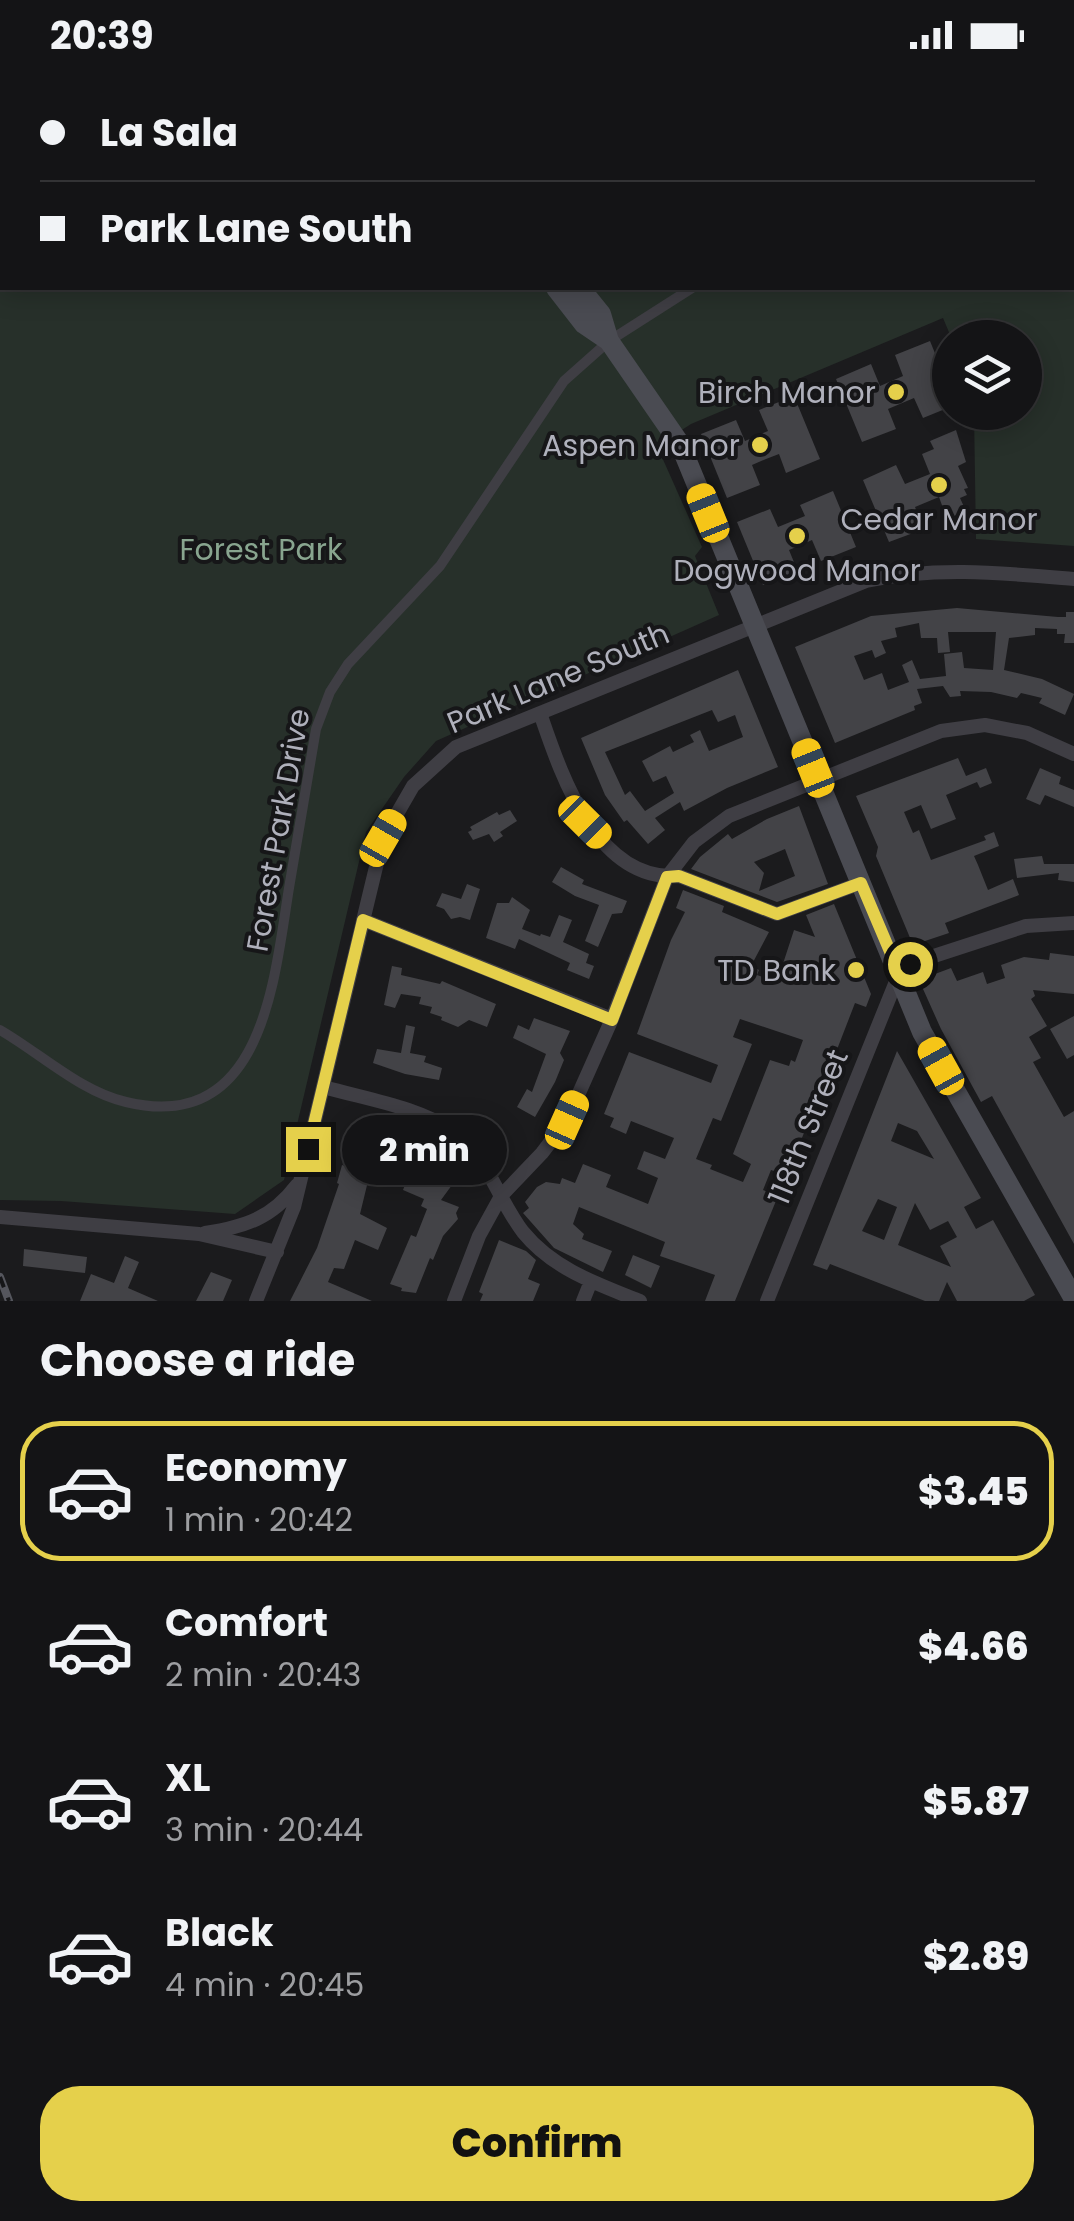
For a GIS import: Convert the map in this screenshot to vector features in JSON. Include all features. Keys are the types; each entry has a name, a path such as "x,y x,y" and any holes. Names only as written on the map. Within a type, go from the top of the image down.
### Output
{"main road":[{"path":"558,290 584,324 610,340"},
{"path":"582,290 601,314 610,340 680,444 922,1032 1074,1299"}],"street":[{"name":"Forest Park Drive","path":"0,1030 94,1090 124,1102 152,1106 201,1098 237,1070 254,1044 272,998 316,729 330,692 356,654 447,556 564,382 610,340 689,290"},
{"name":"Park Lane South","path":"256,1301 294,1207 383,838 412,786 456,747 866,581 901,574 965,570 1074,579"},
{"path":"540,712 559,769 585,822 614,852 636,866 667,877 679,876 777,914 861,883"},
{"path":"454,1301 479,1236 501,1196 567,1120 612,1020 667,877 694,842 729,816 941,731 984,726 1027,733 1074,754"},
{"path":"363,920 612,1020"},
{"path":"898,971 1026,926 1074,923"},
{"name":"118th Street","path":"767,1301 898,971"},
{"path":"324,1087 413,1114 455,1133 471,1148 521,1229 542,1253 591,1281 640,1301"},
{"path":"199,1234 252,1224 278,1208 301,1180"},
{"path":"2,1217 199,1234 276,1252"},
{"path":"584,1301 591,1281"}],"green space":[{"name":"Forest Park","path":"0,290 1074,290 1074,546 976,539 974,430 1042,430 1042,320 932,320 691,424 657,446 702,547 695,556 719,615 436,741 404,777 366,832 284,1180 235,1214 0,1200"}],"building":[{"name":"Birch Manor","path":"930,341 932,414 923,418 914,398 888,409 896,429 862,442 836,379 871,364 880,386 903,376 895,355"},
{"name":"Aspen Manor","path":"794,396 820,459 786,473 779,454 766,459 752,465 760,485 727,498 701,434 736,420 745,441 768,431 759,410"},
{"name":"Cedar Manor","path":"956,430 966,462 958,466 968,488 964,489 967,495 960,498 966,511 947,519 939,497 915,507 924,529 889,542 863,480 896,465 905,484 930,474 922,454 934,449 930,441"},
{"name":"Dogwood Manor","path":"833,491 856,547 821,561 812,540 789,550 798,572 763,585 737,522 770,509 778,527 805,516 800,505"},
{"path":"957,608 1058,617 1074,612 1074,643 1064,643 1065,634 1057,634 1057,629 1035,628 1035,635 1009,638 1004,670 1042,679 1074,694 1065,715 1039,703 1042,698 1021,693 1017,698 960,691 961,696 950,697 943,686 917,689 922,703 914,706 915,710 835,743 795,647 871,616","holes":["919,623 921,638 937,638 938,653 950,652 948,632 996,632 993,670 964,668 962,652 944,654 946,676 920,679 912,660 902,665 909,682 888,690 882,673 864,680 854,656 872,650 875,658 886,653 881,641 897,637 895,628"]},
{"path":"738,670 778,767 684,811 680,802 655,818 665,830 648,844 627,820 624,822 605,795 581,738","holes":["712,710 718,722 735,715 743,737 709,751 700,730 690,735 694,742 673,752 670,746 642,761 653,782 666,776 674,793 645,811 630,791 625,795 605,752"]},
{"path":"958,758 966,776 986,768 992,783 980,788 977,782 946,795 956,819 931,829 921,805 904,812 913,833 919,830 931,860 986,840 984,836 994,832 999,846 974,856 988,890 1013,879 1019,895 945,923 949,933 913,945 856,796"},
{"path":"1040,768 1061,777 1059,784 1074,790 1074,807 1045,795 1040,805 1026,799"},
{"path":"799,806 828,884 777,902 691,869 728,834 732,839","holes":["785,849 795,876 759,891 764,873 754,862"]},
{"path":"510,810 517,821 500,832 503,836 494,842 489,834 473,840 468,832 470,827 497,812 499,815"},
{"path":"1042,856 1044,864 1074,864 1074,882 1058,880 1059,873 1017,878 1014,859"},
{"path":"561,867 584,880 582,884 627,901 622,913 612,914 598,947 585,941 599,905 552,882"},
{"path":"467,884 480,889 470,920 451,919 436,906 442,893 461,899"},
{"path":"683,890 724,906 722,912 769,932 751,966 759,970 757,975 777,982 794,930 815,937 806,915 834,904 871,994 866,1007 855,1003 831,1065 826,1063 820,1080 824,1082 787,1176 771,1170 763,1190 778,1196 735,1301 705,1301 715,1275 660,1256 665,1242 579,1207 573,1224 584,1234 582,1239 612,1251 603,1272 554,1248 523,1213 529,1208 525,1202 537,1187 546,1182 560,1184 562,1178 575,1183 583,1164 611,1175 606,1187 648,1204 658,1178 637,1169 644,1151 665,1159 674,1138 631,1121 626,1134 610,1127 614,1118 604,1114 629,1052 711,1083 718,1065 637,1034 685,912 676,908","holes":["740,1019 803,1040 795,1062 791,1060 789,1066 770,1060 733,1154 751,1164 743,1182 696,1159 713,1118 721,1121 752,1044 733,1037"]},
{"path":"512,897 530,910 522,929 540,936 550,937 559,915 572,920 563,942 589,954 586,963 594,966 589,979 567,970 570,963 519,939 515,949 486,938 497,903 509,903"},
{"path":"1050,953 1074,956 1074,994 1033,990 1035,996 1031,999 1047,1026 1029,1037 1041,1058 1033,1062 1064,1117 1074,1111 1074,1244 992,1096 981,1102 919,980 951,968 957,981 983,972 987,984 1005,978 1001,965 1024,957 1049,960"},
{"path":"392,966 402,968 401,975 440,984 442,981 496,1004 487,1027 469,1020 458,1027 441,1020 442,1017 430,1013 432,1007 419,1004 421,997 401,994 395,1008 384,1005"},
{"path":"1074,1016 1074,1055 1067,1059 1050,1029"},
{"path":"534,1018 570,1031 560,1053 564,1060 535,1117 517,1107 527,1089 532,1092 546,1054 513,1038 518,1025 529,1030"},
{"path":"406,1025 415,1027 410,1053 426,1056 424,1062 442,1068 439,1080 373,1063 377,1049 401,1053"},
{"path":"897,1051 981,1198 964,1207 976,1229 993,1220 1035,1295 1024,1301 957,1301 947,1282 939,1301 925,1301 830,1264 827,1270 813,1265","holes":["898,1123 917,1131 934,1159 891,1141","878,1199 897,1207 884,1240 862,1231","915,1203 930,1230 948,1221 957,1237 940,1246 951,1267 898,1245"]},
{"path":"354,1125 418,1143 441,1155 439,1160 460,1174 441,1200 459,1207 458,1219 443,1236 433,1260 430,1258 416,1293 401,1291 402,1288 390,1284 427,1209 421,1206 424,1199 403,1190 413,1164 392,1151 351,1140"},
{"path":"342,1165 370,1173 360,1214 387,1228 378,1250 355,1240 344,1269 334,1268 328,1282 372,1301 290,1301 317,1248"},
{"path":"499,1240 526,1251 536,1260 528,1279 540,1284 533,1301 480,1301 483,1294 479,1292"},
{"path":"24,1249 87,1257 85,1273 23,1266"},
{"path":"633,1255 660,1266 651,1288 625,1275"},
{"path":"125,1256 139,1262 128,1288 158,1301 80,1301 91,1274 114,1283"},
{"path":"211,1272 232,1280 223,1301 196,1301"}],"railway":[{"path":"0,1277 9,1301"}],"place":[{"name":"Birch Manor","path":"896,392"},
{"name":"Aspen Manor","path":"760,445"},
{"name":"Cedar Manor","path":"939,485"},
{"name":"Dogwood Manor","path":"797,536"},
{"name":"TD Bank","path":"856,970"}],"route":[{"path":"308,1149 363,920 612,1020 667,877 679,876 777,914 861,883 897,968 910,964"}]}
